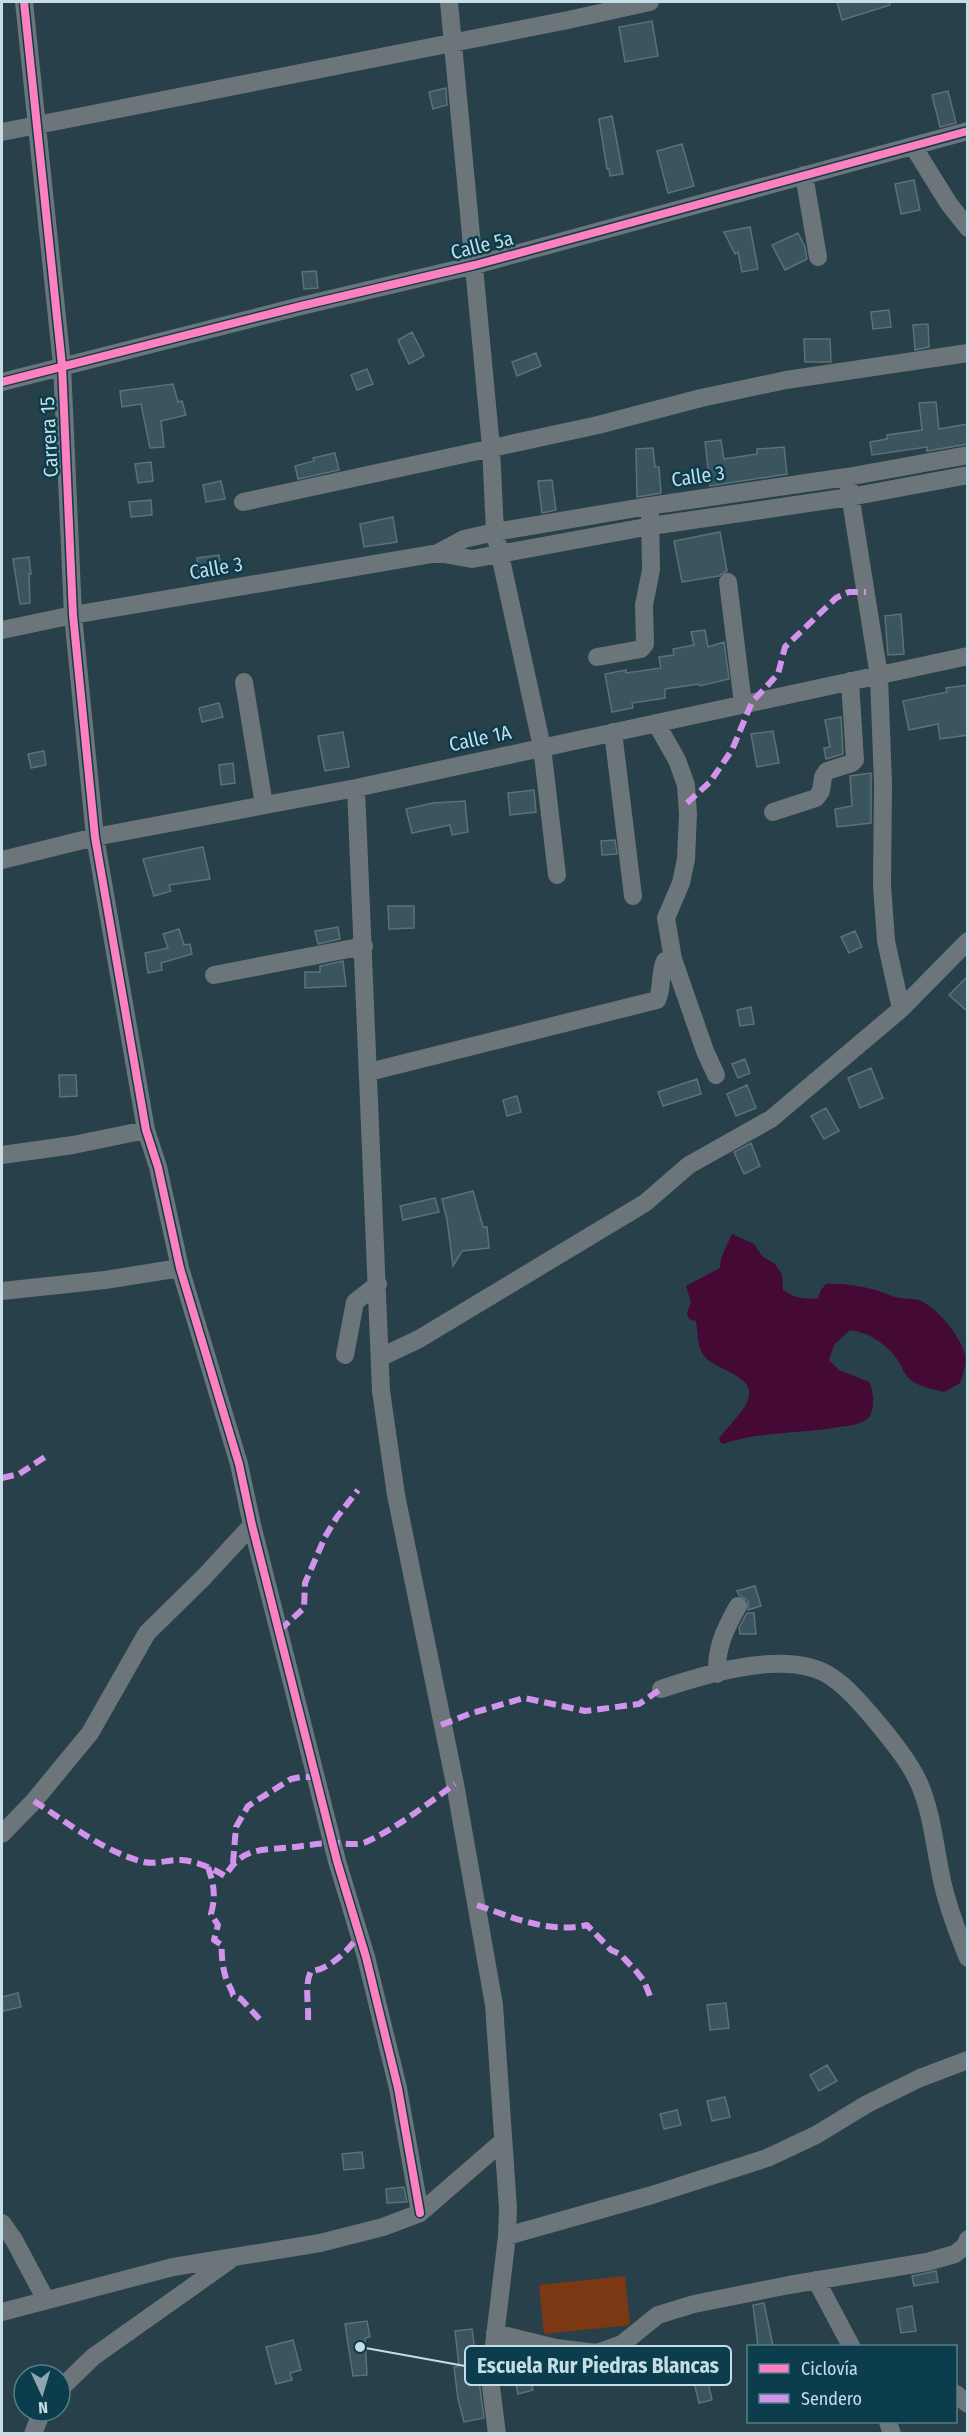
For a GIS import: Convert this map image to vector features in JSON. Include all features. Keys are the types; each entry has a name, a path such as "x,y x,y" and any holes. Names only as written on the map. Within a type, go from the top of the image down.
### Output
{"street":[{"name":"Carrera 15","path":"24,2 63,365 74,615 96,837 146,1130 158,1167 180,1268 239,1464 252,1525 337,1861 366,1957 398,2088 420,2213"},
{"path":"449,2 491,447 495,532 542,747 557,875"},
{"path":"568,20 569,2"},
{"path":"2,132 650,2"},
{"name":"Calle 5a","path":"2,382 63,365 475,265 968,131"},
{"path":"914,146 950,204 968,228"},
{"path":"804,175 818,257"},
{"path":"243,502 598,425 701,398 786,380 968,353"},
{"name":"Calle 3","path":"2,630 74,615 438,553 464,539 495,532 649,506 847,477 968,455"},
{"name":"Calle 3","path":"438,553 472,559 651,526 850,497 968,475"},
{"path":"847,477 879,676 883,784 882,885 886,941 901,1010"},
{"path":"597,657 641,649 645,644 644,605 651,570 649,506"},
{"path":"728,582 743,704"},
{"name":"Calle 1A","path":"2,860 96,837 356,788 968,656"},
{"path":"773,812 816,798 821,791 823,777 827,771 855,760 850,681"},
{"path":"244,682 264,805"},
{"path":"656,723 677,760 686,785 688,814 686,859 681,883 666,918 674,959 705,1051 716,1075"},
{"path":"613,732 633,896"},
{"path":"356,788 381,1391 396,1495 455,1784 494,2005 508,2208 507,2236 490,2379 497,2433"},
{"path":"381,1357 419,1339 645,1203 689,1165 771,1119 901,1010 968,941"},
{"path":"214,975 364,946"},
{"path":"369,1072 647,1004 657,1000 661,993 662,968 665,962 674,959"},
{"path":"2,1155 73,1145 146,1130"},
{"path":"2,1291 105,1280 180,1268"},
{"path":"345,1355 355,1302 378,1284"},
{"path":"2,1834 34,1801 90,1733 147,1633 204,1577 252,1525"},
{"path":"717,1674 717,1651 720,1639 738,1606"},
{"path":"662,1689 738,1668 775,1664 808,1668 833,1678 882,1728 919,1782 936,1845 943,1885 956,1929 968,1958"},
{"path":"507,2236 662,2192 767,2158 816,2135 867,2104 920,2078 968,2060"},
{"path":"2,2312 173,2267 320,2243 383,2228 420,2213 502,2141"},
{"path":"2,2223 14,2240 46,2300"},
{"path":"495,2333 556,2348 597,2353 622,2344 658,2315 694,2304 816,2280 927,2262 955,2254 965,2246 968,2239"},
{"path":"72,2377 93,2357 236,2255"},
{"path":"816,2280 850,2345"}],"shaded area":[{"path":"732,1234 754,1244 762,1256 775,1264 782,1275 783,1290 796,1297 818,1298 826,1284 844,1284 925,1303 947,1323 963,1349 965,1363 960,1383 944,1392 918,1384 909,1379 897,1359 882,1344 870,1336 850,1330 834,1345 829,1360 839,1370 869,1382 873,1402 871,1413 866,1420 849,1426 765,1435 722,1444 719,1439 747,1402 749,1389 740,1378 710,1362 702,1353 696,1321 689,1319 687,1313 691,1302 686,1286 720,1268 721,1258"},
{"path":"625,2276 630,2325 544,2334 539,2285"}],"building":[{"path":"837,2 890,2 890,5 842,20"},
{"path":"652,21 658,56 625,62 619,27"},
{"path":"446,88 447,105 433,109 429,92"},
{"path":"948,91 956,123 940,127 932,95"},
{"path":"612,116 623,174 610,176 599,119"},
{"path":"682,144 694,186 668,193 657,151"},
{"path":"914,180 920,210 901,214 895,184"},
{"path":"750,227 758,269 742,272 738,252 735,254 724,232"},
{"path":"798,233 805,247 807,259 785,270 772,245"},
{"path":"316,271 318,288 304,289 302,272"},
{"path":"889,310 891,327 873,329 871,312"},
{"path":"928,324 929,347 915,350 913,325"},
{"path":"412,332 424,356 409,364 398,340"},
{"path":"804,339 830,339 831,362 805,362"},
{"path":"536,353 541,366 517,376 512,362"},
{"path":"367,369 373,384 357,390 351,375"},
{"path":"173,384 178,402 182,401 186,415 161,421 164,447 150,448 141,404 122,407 120,391"},
{"path":"936,402 939,429 968,424 968,444 927,451 927,447 872,455 870,442 887,439 887,435 922,430 919,403"},
{"path":"721,440 724,459 757,454 757,449 784,447 787,474 710,486 705,442"},
{"path":"653,448 655,467 659,467 661,493 637,497 636,449"},
{"path":"335,453 339,470 298,479 295,466 314,461 313,458"},
{"path":"151,462 153,481 138,483 135,464"},
{"path":"552,480 556,510 542,513 538,481"},
{"path":"221,481 225,499 206,502 203,485"},
{"path":"151,500 152,515 131,517 129,502"},
{"path":"393,517 397,542 364,547 360,524"},
{"path":"720,532 727,571 719,576 682,582 674,541"},
{"path":"219,555 221,570 199,573 197,558"},
{"path":"29,557 30,603 20,604 13,559"},
{"path":"901,614 904,654 888,655 885,616"},
{"path":"705,630 708,647 724,642 729,679 700,686 699,684 665,689 665,698 632,703 633,708 612,712 605,674 661,668 659,657 674,655 673,649 694,645 691,632"},
{"path":"968,685 968,735 940,739 938,724 909,730 903,701 947,692 946,688"},
{"path":"219,703 223,717 202,722 199,708"},
{"path":"841,717 843,754 826,759 824,748 830,747 825,720"},
{"path":"773,731 779,763 757,767 751,734"},
{"path":"343,732 349,767 325,771 318,736"},
{"path":"44,751 46,765 31,768 28,754"},
{"path":"233,763 235,783 221,785 219,765"},
{"path":"871,773 871,823 837,827 835,809 852,806 850,776"},
{"path":"534,790 536,812 510,815 508,793"},
{"path":"465,801 468,832 452,835 450,825 412,833 406,809 433,803"},
{"path":"615,840 617,854 602,855 601,841"},
{"path":"203,847 210,879 169,885 171,891 154,896 143,859"},
{"path":"388,906 414,906 414,928 389,929"},
{"path":"338,927 340,939 318,944 315,931"},
{"path":"179,929 184,945 190,944 192,954 161,963 162,970 148,973 145,953 168,948 163,934"},
{"path":"855,931 862,947 849,953 841,937"},
{"path":"343,961 346,986 305,988 305,972 320,972 320,966"},
{"path":"968,976 968,1012 949,995"},
{"path":"751,1007 754,1024 740,1026 737,1010"},
{"path":"745,1059 750,1073 738,1078 732,1064"},
{"path":"871,1068 883,1098 860,1108 848,1078"},
{"path":"59,1075 76,1075 77,1096 60,1097"},
{"path":"697,1079 701,1094 663,1106 658,1092"},
{"path":"747,1085 756,1108 736,1116 727,1094"},
{"path":"517,1096 521,1112 507,1116 503,1100"},
{"path":"826,1108 839,1131 824,1139 811,1116"},
{"path":"751,1143 760,1166 744,1174 734,1152"},
{"path":"473,1191 483,1227 487,1227 489,1248 462,1251 453,1266 442,1199"},
{"path":"435,1198 439,1212 403,1220 400,1206"},
{"path":"755,1586 761,1606 748,1610 748,1601 737,1591"},
{"path":"747,1613 754,1613 756,1634 740,1634 739,1628"},
{"path":"18,1993 21,2007 3,2011 2,1997"},
{"path":"726,2003 729,2028 710,2030 707,2005"},
{"path":"827,2065 837,2081 819,2091 810,2075"},
{"path":"725,2097 730,2117 712,2121 707,2101"},
{"path":"677,2110 681,2125 664,2129 660,2114"},
{"path":"362,2152 364,2168 344,2170 342,2154"},
{"path":"404,2187 407,2202 387,2203 386,2189"},
{"path":"936,2271 938,2282 914,2286 912,2276"},
{"path":"764,2303 773,2345 758,2345 753,2305"},
{"path":"912,2306 916,2331 901,2333 897,2309"},
{"path":"367,2321 370,2337 365,2338 367,2375 353,2376 345,2324"},
{"path":"472,2329 484,2418 464,2422 454,2367 459,2366 455,2331"},
{"path":"293,2340 301,2370 290,2373 292,2380 276,2384 266,2347"},
{"path":"701,2354 712,2400 699,2403 688,2357"},
{"path":"527,2366 533,2390 518,2394 513,2369"}],"marked path":[{"path":"687,803 710,782 732,750 752,702 778,674 785,647 836,598 849,592 866,592"},
{"path":"2,1478 19,1474 45,1457"},
{"path":"280,1630 304,1608 305,1583 325,1537 358,1490"},
{"path":"441,1725 524,1698 585,1711 639,1704 661,1689"},
{"path":"233,1863 236,1827 248,1806 291,1779 316,1777"},
{"path":"34,1801 87,1836 129,1857 149,1863 187,1861 204,1865 225,1876 243,1856 257,1851 366,1842 400,1823 455,1784"},
{"path":"208,1867 214,1891 211,1914 218,1925 214,1940 222,1945 226,1977 233,1995 241,1999 263,2023"},
{"path":"477,1905 545,1926 587,1925 611,1950 620,1954 636,1971 644,1981 650,1996"},
{"path":"308,2020 307,1989 311,1971 332,1963 359,1935"}],"cycle path":[{"path":"24,2 62,365 73,615 95,837 146,1130 158,1167 180,1268 239,1464 252,1525 337,1861 366,1957 398,2088 420,2213"},
{"path":"2,382 301,306 475,265 968,131"}],"place":[{"name":"Escuela Rur Piedras Blancas","path":"360,2347"}]}
